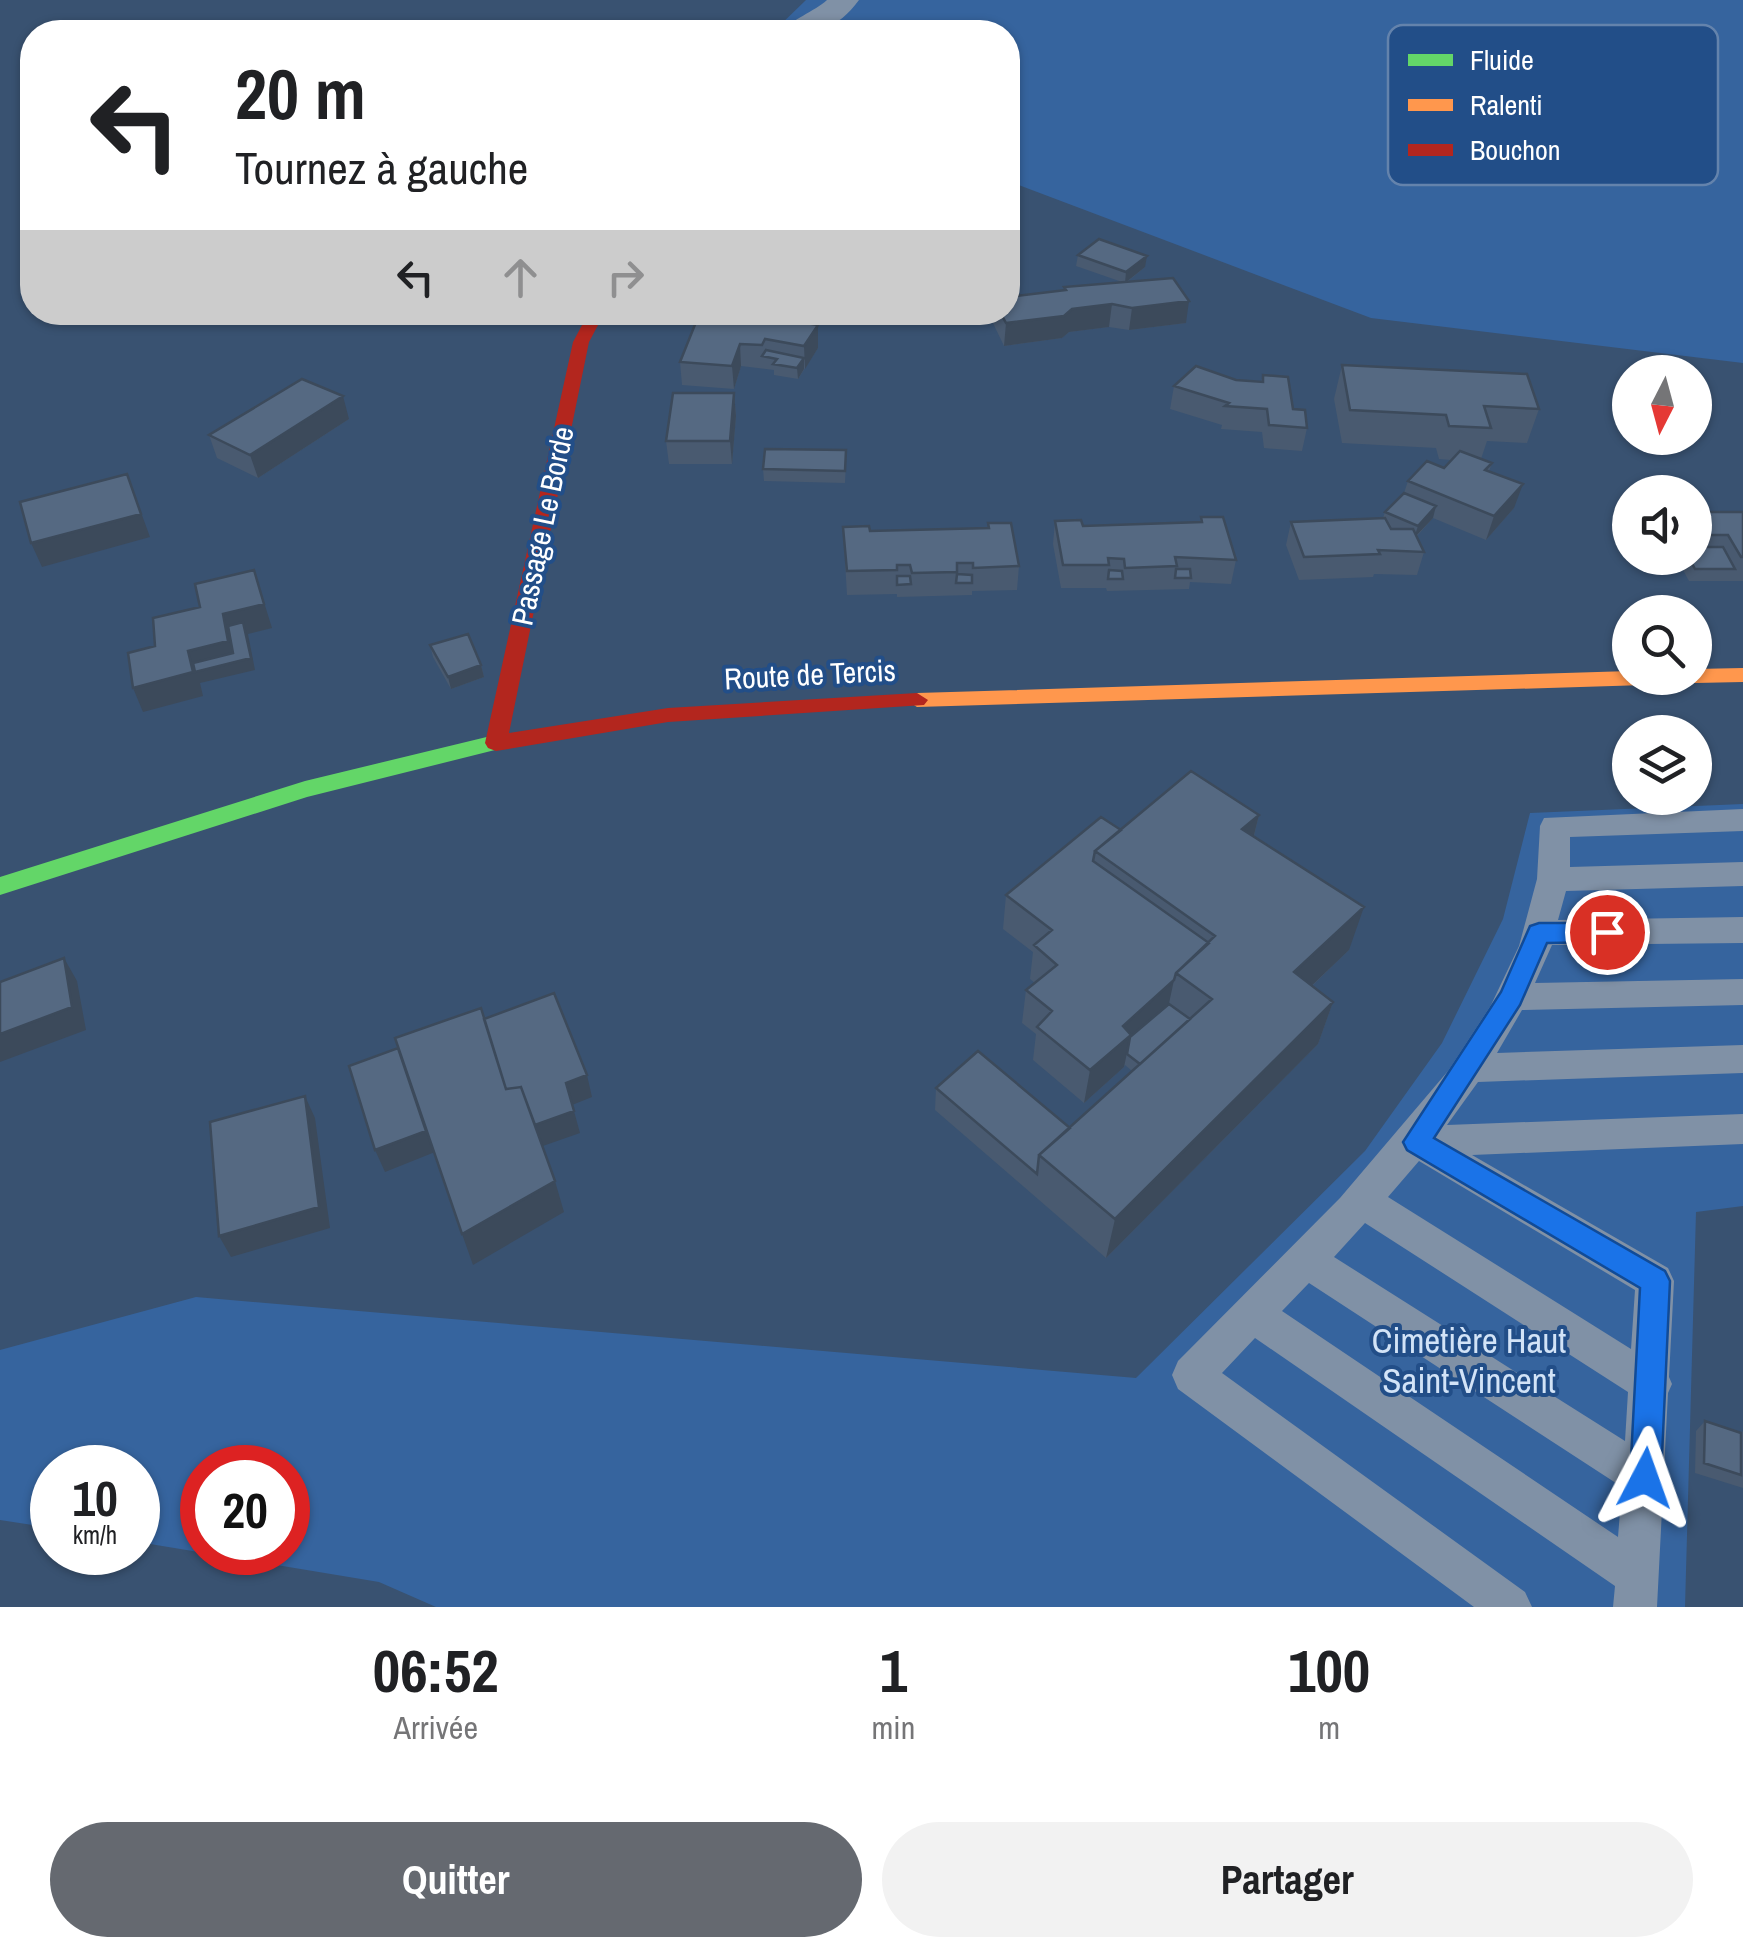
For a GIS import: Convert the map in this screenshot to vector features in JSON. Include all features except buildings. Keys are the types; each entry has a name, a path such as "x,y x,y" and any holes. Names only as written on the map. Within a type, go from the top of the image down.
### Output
{"main road":[{"name":"Passage Le Borde","path":"496,743 581,342 590,325"},
{"path":"1712,676 1743,675"},
{"name":"Route de Tercis","path":"0,886 222,814 496,743 616,721 822,703 1612,679"}],"street":[{"path":"823,20 844,0"}],"lane":[{"path":"1510,1607 1192,1376 1416,1142 1467,1068 1512,997 1539,933 1553,879 1554,826 1738,829"},
{"path":"1553,879 1743,874"},
{"path":"1539,933 1743,930"},
{"path":"1512,997 1743,992"},
{"path":"1467,1068 1743,1058"},
{"path":"1416,1142 1743,1129"},
{"path":"1416,1142 1655,1281 1652,1384 1636,1591"},
{"path":"1361,1200 1652,1384"},
{"path":"1305,1259 1645,1478"},
{"path":"1253,1314 1636,1591"}],"green space":[{"path":"806,0 1743,0 1743,363 1712,359 1712,355 1677,355 1371,318 1020,186 1020,20 785,20"},
{"name":"Cimetière Haut Saint-Vincent","path":"1743,804 1743,1206 1696,1212 1685,1607 436,1607 379,1582 310,1571 310,1445 180,1445 180,1549 160,1546 160,1445 30,1445 30,1525 0,1520 0,1350 196,1297 1136,1378 1365,1151 1442,1043 1503,919 1530,813 1612,810 1612,815 1712,815 1712,805"}],"traffic: fast":[{"path":"0,886 305,789 499,742"}],"traffic: slow":[{"path":"1712,676 1743,675"},
{"path":"917,700 1612,679"}],"traffic: jam":[{"path":"496,743 581,342 590,325"},
{"path":"499,742 668,715 917,700"}],"route":[{"path":"1607,932 1539,933 1512,997 1416,1142 1655,1281 1645,1478"}]}
